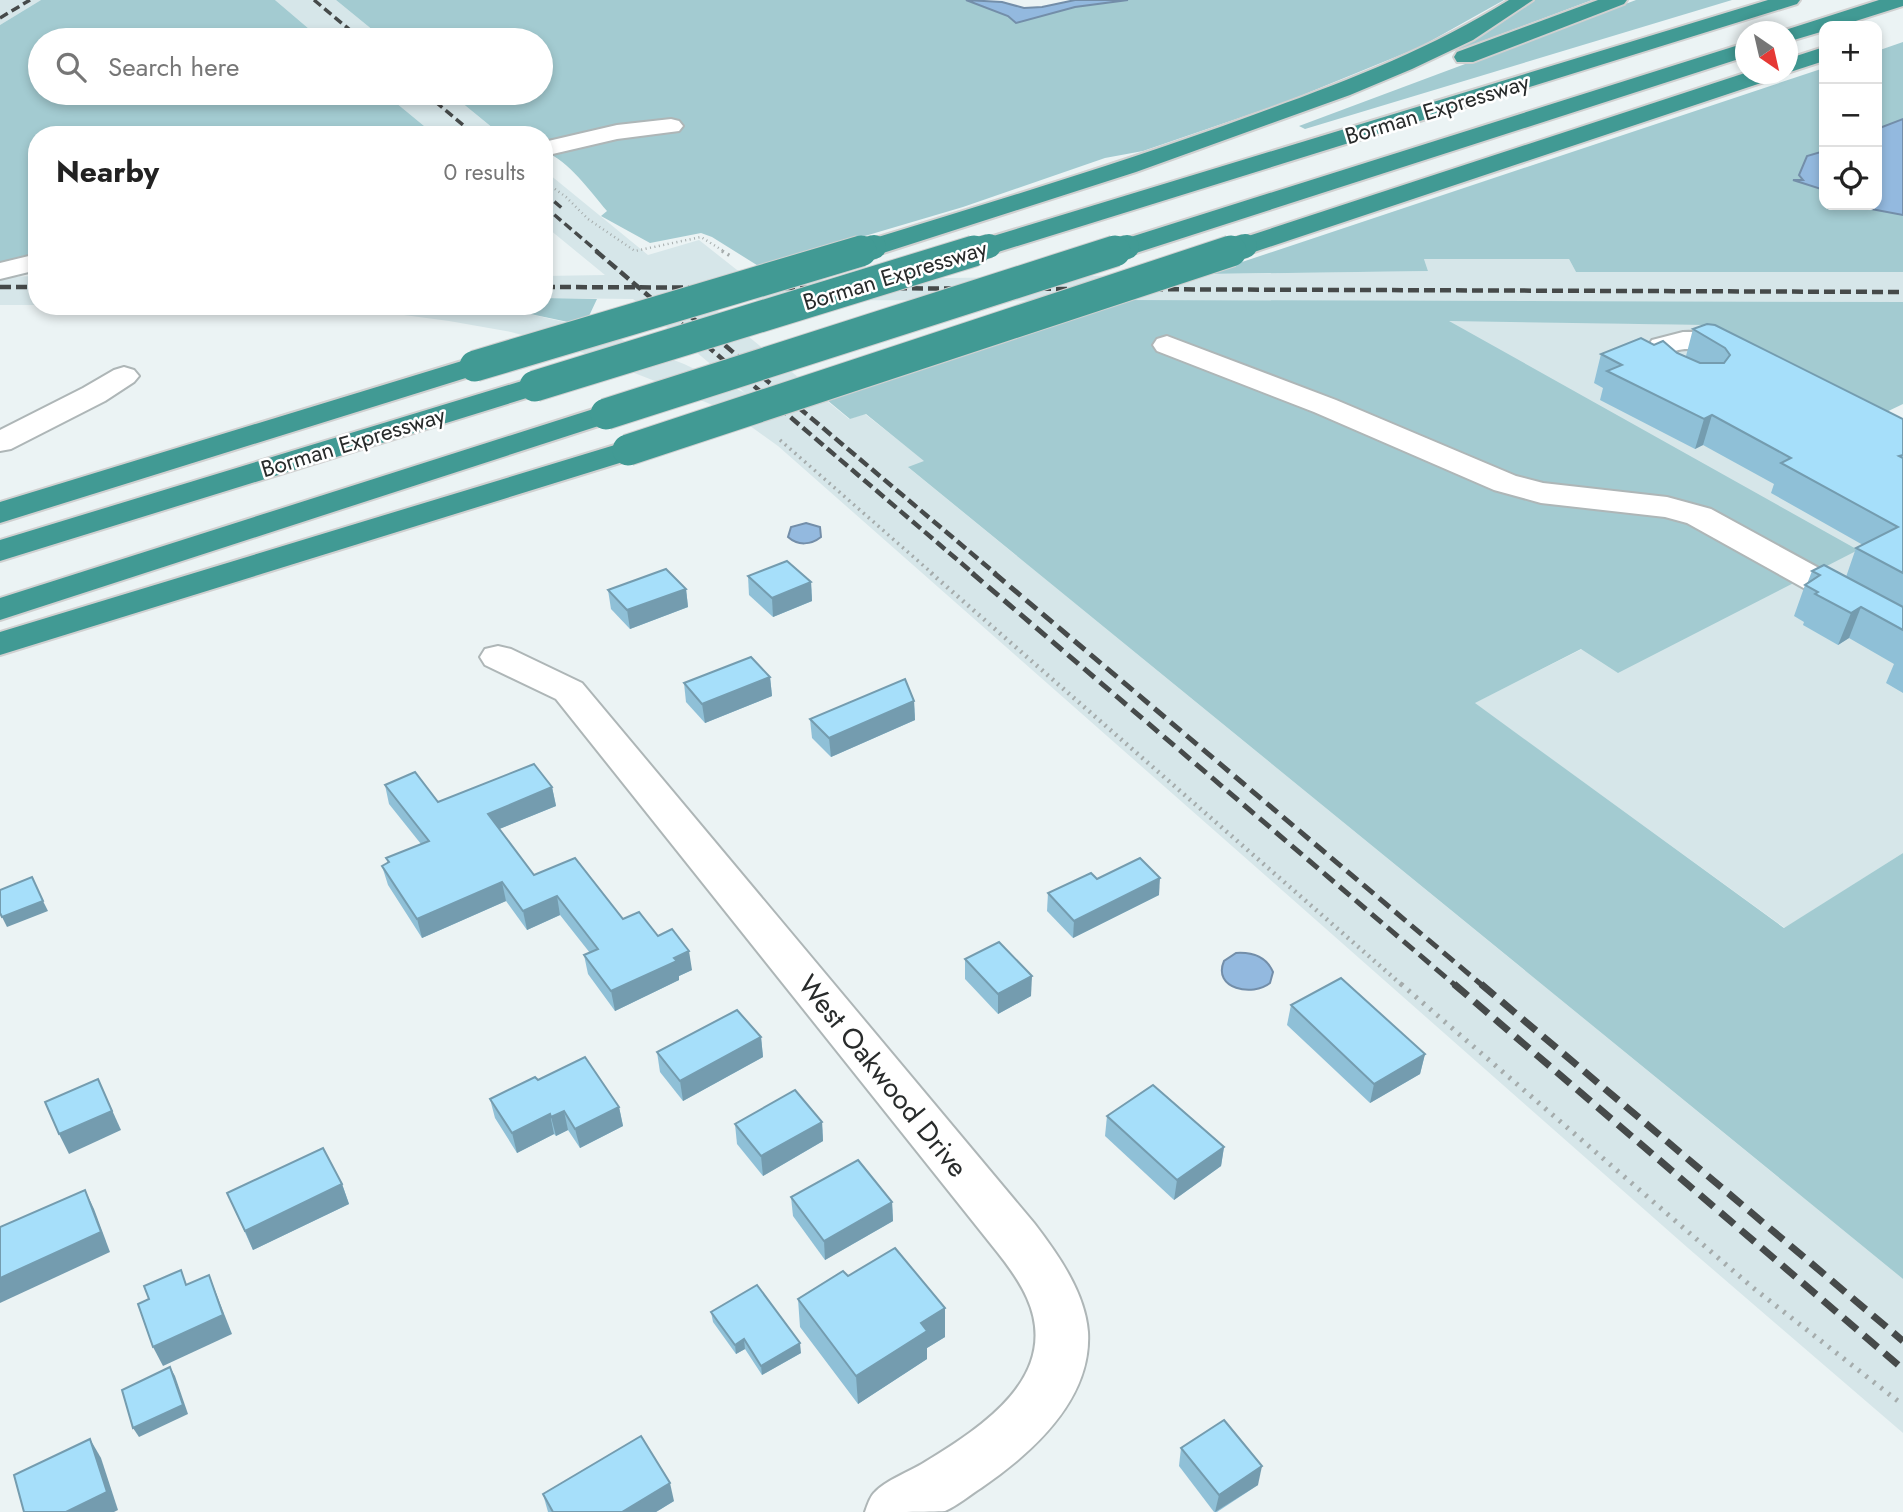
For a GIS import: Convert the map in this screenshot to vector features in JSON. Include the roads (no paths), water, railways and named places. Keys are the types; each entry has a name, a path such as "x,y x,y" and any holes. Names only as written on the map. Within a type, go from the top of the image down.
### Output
{"highway":[{"path":"1157,159 1342,90 1435,51 1523,0"},
{"path":"0,513 1317,111 1617,0"},
{"name":"Borman Expressway","path":"0,551 1790,0"},
{"path":"1798,33 1901,0"},
{"name":"Borman Expressway","path":"0,609 1735,53"},
{"path":"1798,62 1819,56"},
{"path":"0,644 628,450 1735,84"}],"street":[{"path":"553,147 644,128 671,126"},
{"path":"0,271 28,264"},
{"path":"1704,384 1669,365 1660,351 1662,346 1683,339 1704,340 1758,364"},
{"path":"1167,345 1325,406 1505,483 1541,494 1667,507 1689,512 1903,628"},
{"path":"0,442 90,399 124,376"},
{"name":"West Oakwood Drive","path":"498,657 569,691 1016,1238 1047,1284 1062,1331 1058,1372 1049,1389 1025,1418 996,1444 893,1512"}],"water":[{"path":"966,0 1002,2 1024,8 1075,0 1128,0 1075,7 1016,23 1008,16"},
{"path":"1903,119 1903,215 1876,210 1882,210 1882,127"},
{"path":"1819,152 1819,188 1793,180 1803,180 1799,175 1807,156"},
{"path":"806,523 820,527 821,537 804,543 788,537 791,527"},
{"path":"1236,953 1253,954 1267,962 1273,972 1270,983 1245,990 1229,984 1222,971 1224,961"}],"railway":[{"path":"0,18 30,0"},
{"path":"314,0 348,28"},
{"path":"439,105 464,126"},
{"path":"553,201 563,209"},
{"path":"553,214 598,252"},
{"path":"596,251 639,287"},
{"path":"0,287 28,287"},
{"path":"553,287 639,287"},
{"path":"639,287 1903,292"},
{"path":"639,287 974,574"},
{"path":"676,304 996,574"},
{"path":"972,573 1456,986"},
{"path":"994,573 1483,986"},
{"path":"1454,984 1903,1369"},
{"path":"1481,984 1903,1341"}]}
